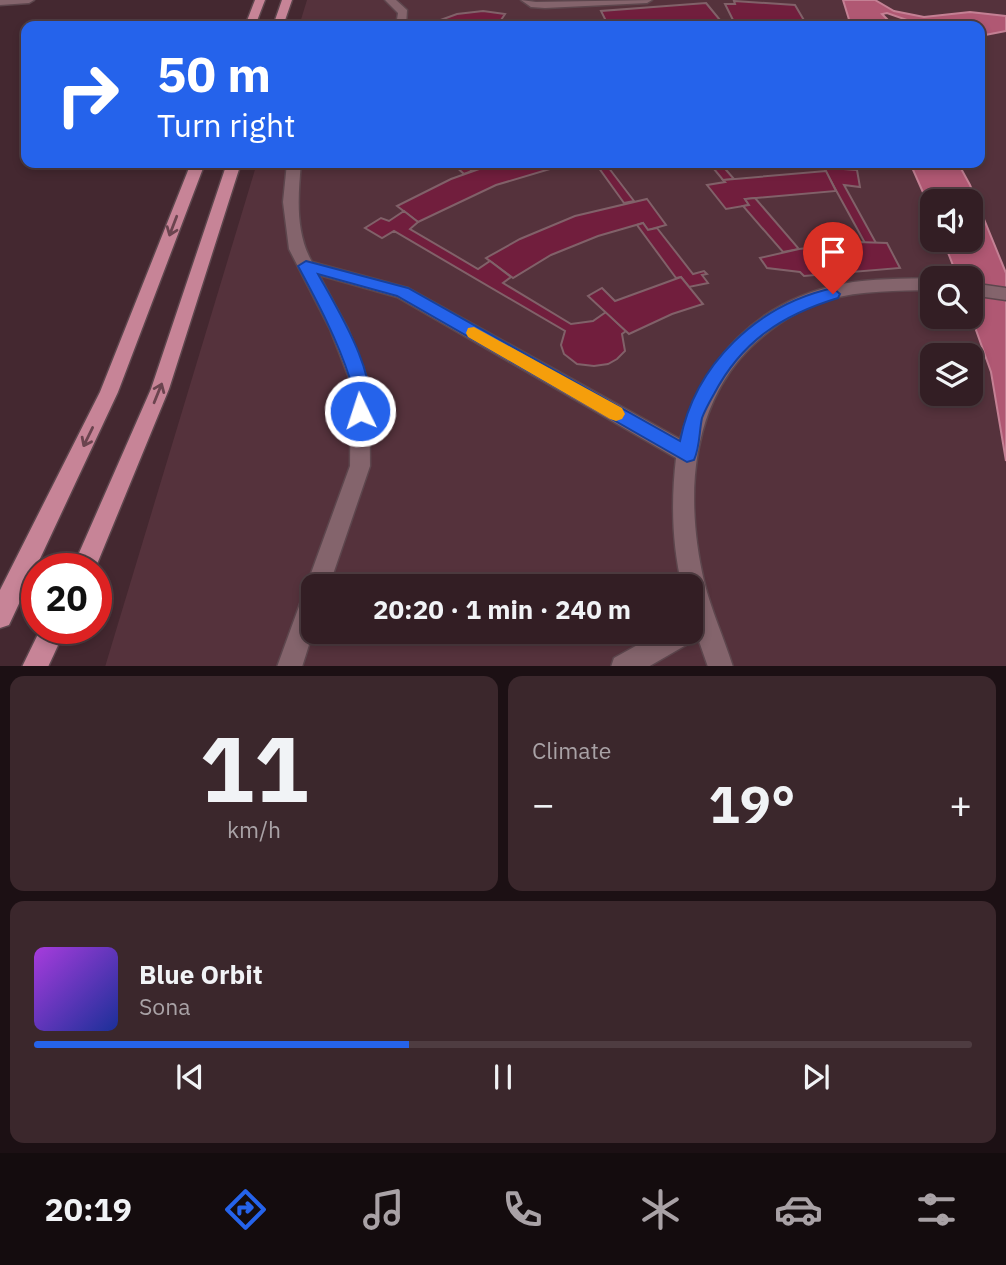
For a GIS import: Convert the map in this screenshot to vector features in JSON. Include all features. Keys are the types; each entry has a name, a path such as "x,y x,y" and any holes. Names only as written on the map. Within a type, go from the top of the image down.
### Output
{"main road":[{"path":"252,21 260,0"},
{"path":"280,21 287,0"},
{"path":"0,616 109,393 196,168"},
{"path":"90,553 160,389 232,168"},
{"path":"35,666 46,644"}],"street":[{"path":"0,2 29,0"},
{"path":"390,0 403,12 402,21"},
{"path":"526,0 534,5 545,5 647,0"},
{"path":"293,168 290,202 297,249 340,329 360,383 360,466 321,574"},
{"path":"306,266 402,292 687,454"},
{"path":"690,574 681,485 694,415 723,362 763,324 813,298 872,285 920,284"},
{"path":"983,291 1006,294"},
{"path":"289,666 301,632"},
{"path":"703,633 720,666"},
{"path":"625,666 663,644"}],"shaded area":[{"path":"307,0 1006,0 1006,666 105,666 255,168 985,168 985,21 301,21"},
{"path":"843,0 875,0 894,11 924,17 970,12 1006,16 1006,31 985,35 985,21 910,21 887,13 882,14 889,21 849,21"},
{"path":"912,168 961,168 972,189 922,189"},
{"path":"983,217 1006,273 1006,461 991,372 983,343 976,329 983,329 983,266 953,266 948,252 983,252"}],"building":[{"path":"734,1 795,5 804,21 733,20 725,4 735,4"},
{"path":"706,3 720,20 606,21 601,11"},
{"path":"483,11 505,14 501,20 505,21 438,21 457,14"},
{"path":"457,168 469,168 472,171 464,174"},
{"path":"482,168 553,168 496,185 418,222 397,206 451,179"},
{"path":"599,168 609,168 634,201 624,203"},
{"path":"713,168 724,168 734,179 723,180"},
{"path":"824,168 857,170 860,187 844,185 876,243 865,243"},
{"path":"826,171 836,191 745,199 749,205 726,209 707,185 725,182 723,180"},
{"path":"755,198 799,249 783,252 743,206 749,205 745,199"},
{"path":"647,199 666,225 648,230 643,223 598,236 551,255 513,278 486,258 520,239 575,216"},
{"path":"404,211 418,222 410,229 478,269 490,261 511,277 503,283 571,324 593,321 606,312 626,331 622,334 625,351 608,364 577,364 564,354 561,345 565,331 394,231 382,238 365,228 381,218 389,221"},
{"path":"643,223 648,230 657,228 693,274 704,271 707,274 702,275 708,283 689,287 681,277 676,278 637,225"},
{"path":"858,242 887,243 900,268 804,276 800,272 767,268 760,258 799,249"},
{"path":"681,277 703,304 672,314 629,334 588,296 602,288 615,301"}],"slow traffic":[{"path":"474,333 616,414"}],"route":[{"path":"360,411 360,383 340,329 306,266 402,292 687,454 694,415 723,362 763,324 813,298 833,294"}]}
